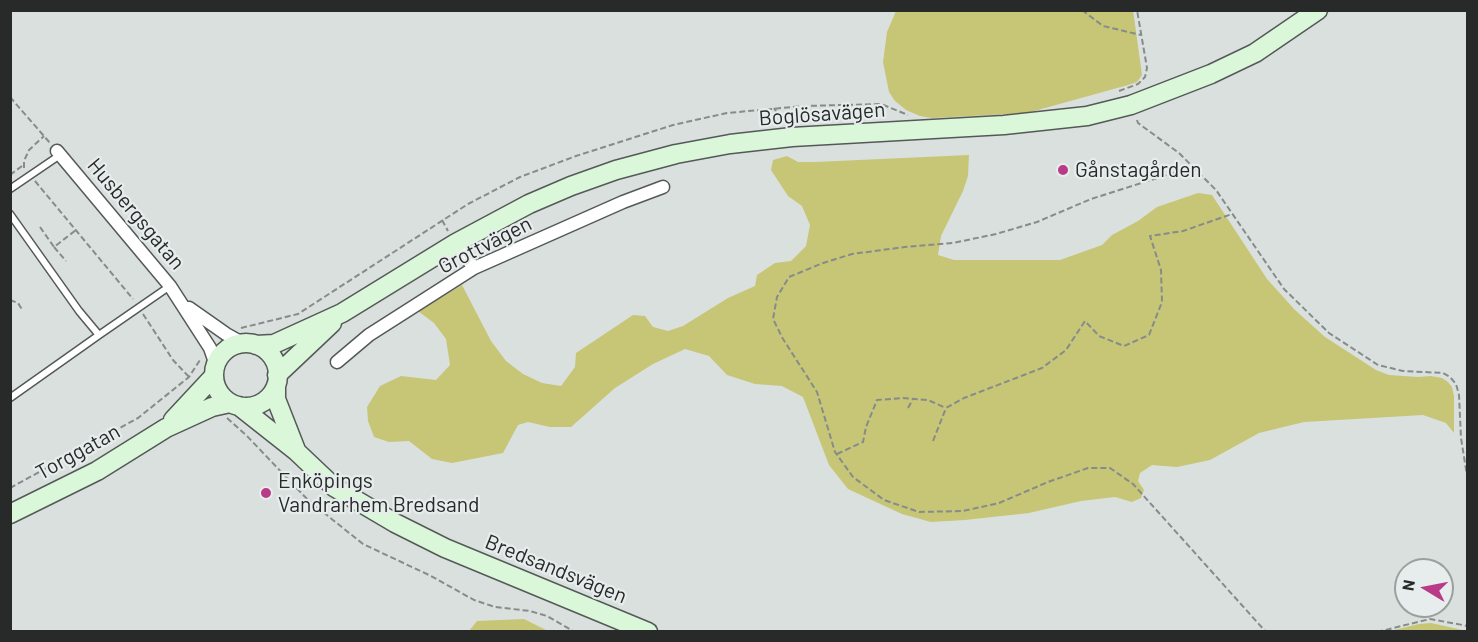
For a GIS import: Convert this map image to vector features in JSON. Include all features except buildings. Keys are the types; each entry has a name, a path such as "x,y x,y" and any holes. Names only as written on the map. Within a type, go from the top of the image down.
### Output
{"street":[{"name":"Boglösavägen","path":"250,344 274,344 342,314 456,243 529,204 616,170 676,154 781,138 1004,125 1087,116 1130,96 1211,74 1255,53 1315,11"},
{"name":"Husbergsgatan","path":"59,153 183,303 210,348 215,370"},
{"name":"Grottvägen","path":"337,362 369,335 474,268 623,202 663,187"},
{"path":"456,243 474,268"},
{"name":"Husbergsgatan","path":"183,303 226,334 250,344"},
{"name":"Boglösavägen","path":"277,381 342,314"},
{"path":"250,344 266,351 277,366 276,399 296,451"},
{"name":"Torggatan","path":"166,428 215,370 225,351 234,345 250,344"},
{"path":"215,370 219,392 235,405"},
{"name":"Torggatan","path":"10,514 97,471 166,428 212,407 259,405 277,381"},
{"name":"Bredsandsvägen","path":"235,405 296,451 334,487 395,523 445,548 648,632"}],"lane":[{"path":"10,189 59,153"},
{"path":"10,214 99,335"},
{"path":"10,398 170,286"}],"path":[{"path":"1082,10 1103,26 1141,35"},
{"path":"1130,96 1145,76 1147,68 1137,10"},
{"path":"1112,93 1130,96"},
{"path":"1130,96 1138,123 1179,153 1216,190 1284,289 1336,338 1378,365 1403,371 1443,373 1450,377 1456,384 1459,395 1461,438 1467,482"},
{"path":"10,97 59,153"},
{"path":"774,108 881,104 912,116"},
{"path":"10,174 22,166 29,150 44,136"},
{"path":"10,488 138,418 189,377 173,360 140,308 22,166"},
{"path":"1192,167 1091,199 1037,222 996,234 953,243 852,254 789,276 777,297 773,319 817,392 836,454 853,477 884,500 919,512 963,511 999,503 1088,468 1110,468 1133,484 1266,632"},
{"path":"933,441 946,408 964,398 1042,368 1066,350 1085,321 1099,336 1124,346 1149,335 1162,302 1161,270 1150,236 1183,231 1232,214"},
{"path":"40,227 66,261"},
{"path":"54,247 76,230"},
{"path":"10,300 18,303 23,311"},
{"path":"908,408 913,399"},
{"path":"836,454 863,442 866,427 877,400 928,400 946,408"},
{"path":"1377,632 1430,619 1467,626"}],"shaded area":[{"path":"1133,10 1142,75 1137,82 1027,113 932,118 906,110 895,101 889,92 883,62 887,32 896,11"},
{"path":"969,155 968,176 941,236 938,255 954,260 1060,260 1102,245 1112,235 1138,221 1157,207 1198,193 1212,195 1267,279 1295,310 1325,337 1376,370 1389,375 1431,376 1448,382 1454,396 1454,433 1446,423 1423,415 1304,422 1259,433 1210,460 1177,467 1152,465 1140,473 1138,481 1144,490 1141,498 1132,502 1115,497 1081,501 1029,513 931,522 902,514 848,489 829,465 803,397 782,386 755,384 727,375 709,356 685,349 653,364 615,388 571,427 550,427 528,422 518,425 503,453 452,463 432,459 409,441 389,442 374,437 368,421 367,407 380,386 401,376 436,380 450,365 446,339 434,323 418,311 462,285 491,341 506,361 523,374 542,383 561,386 575,367 576,353 633,315 645,316 653,327 668,331 683,326 728,298 755,286 757,275 775,263 791,261 806,246 810,225 802,206 788,196 771,170 773,160 787,156 798,162 815,162"},
{"path":"524,619 548,631 469,631 477,621"},
{"path":"1431,623 1467,631 1390,631 1419,624"}],"place":[{"name":"Gånstagården","path":"1063,170"},
{"name":"Enköpings Vandrarhem Bredsand","path":"266,493"}]}
